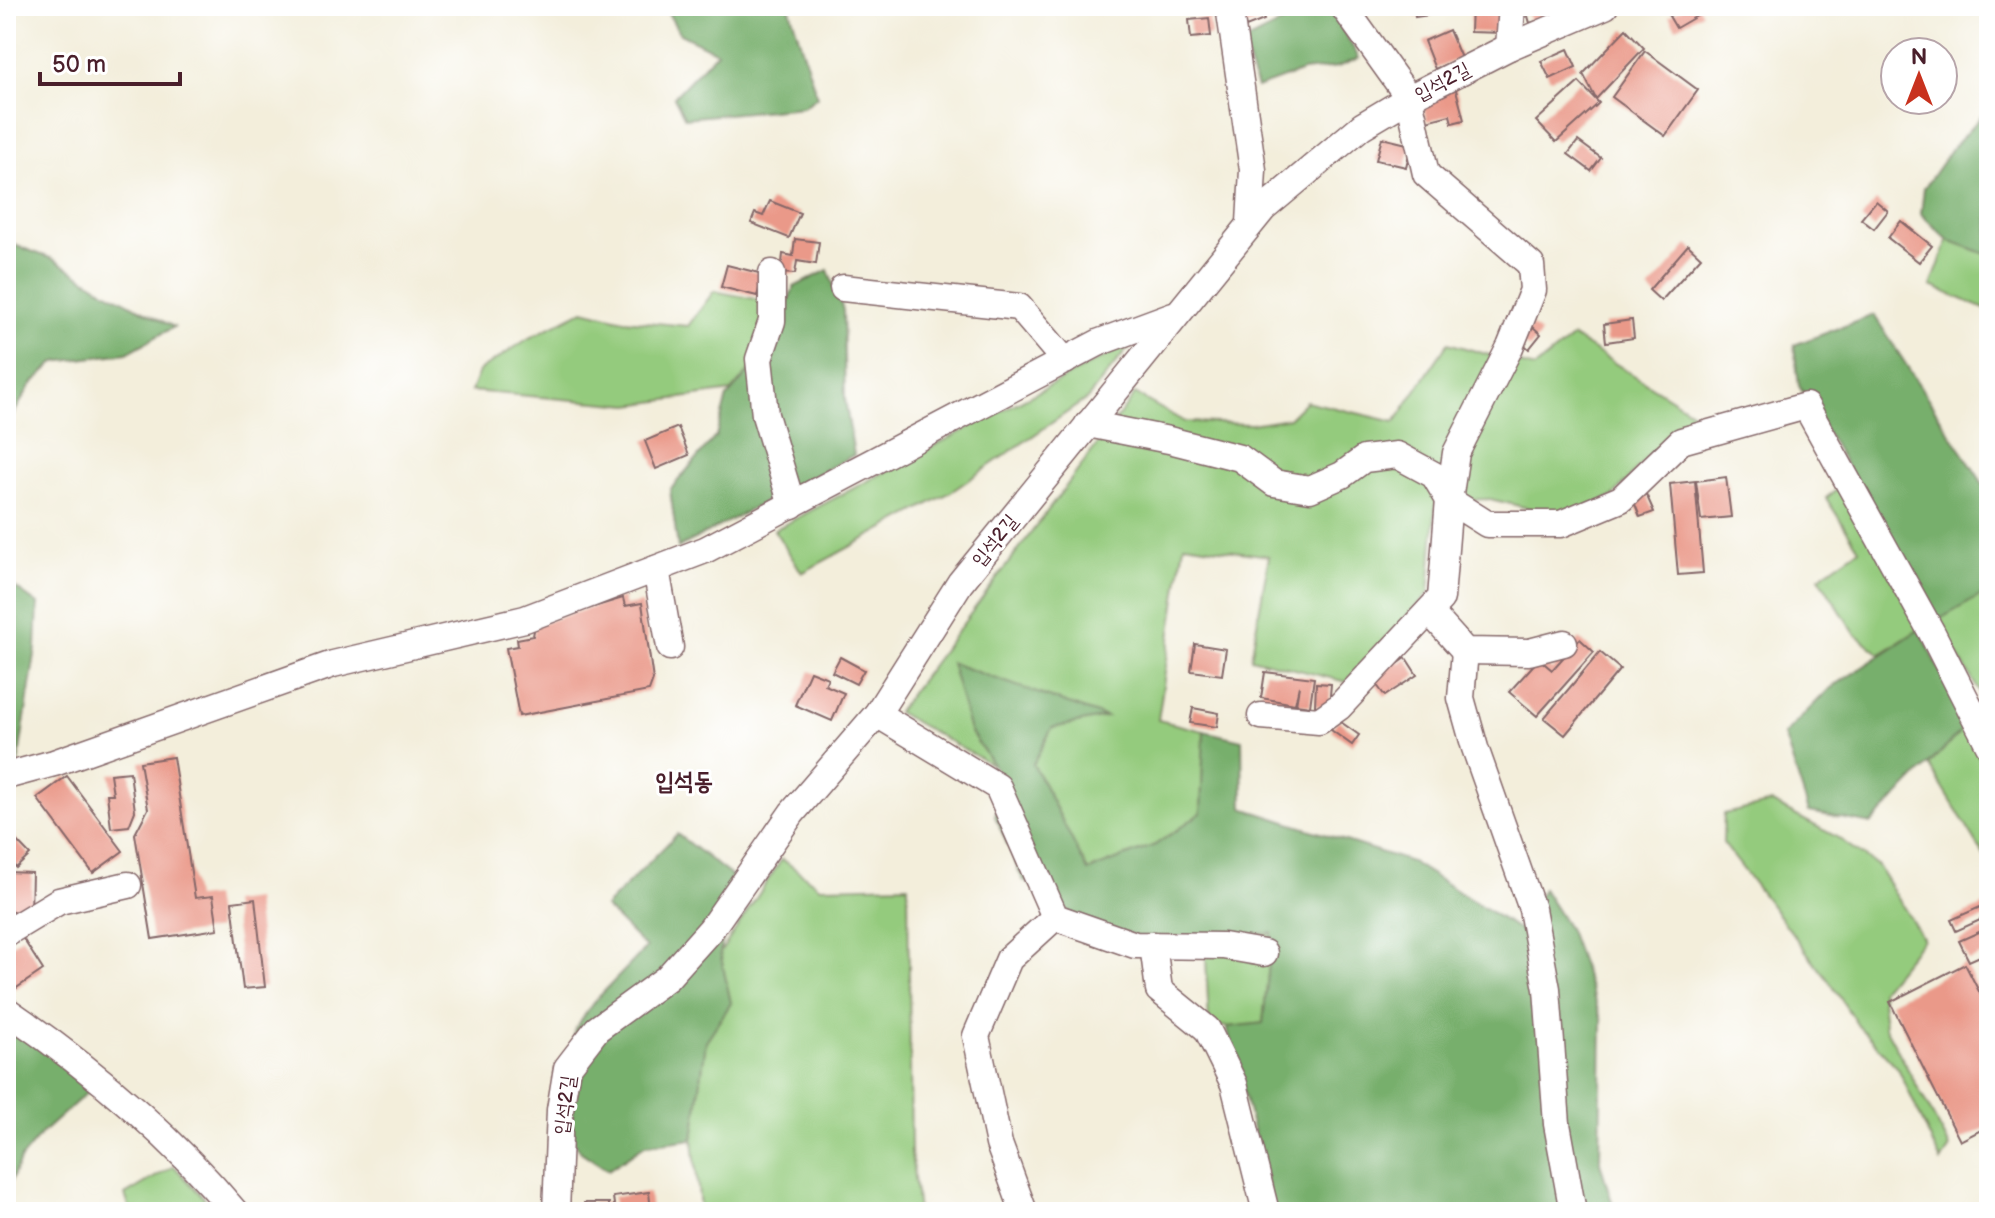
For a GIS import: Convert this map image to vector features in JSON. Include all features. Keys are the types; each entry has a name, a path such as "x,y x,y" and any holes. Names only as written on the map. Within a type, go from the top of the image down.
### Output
{"street":[{"path":"1229,6 1253,170 1250,223"},
{"path":"1261,716 1319,721 1339,707 1441,598 1456,453 1510,347 1533,290 1531,265 1426,174 1409,98 1343,6"},
{"path":"1509,47 1512,6"},
{"name":"입석2길","path":"556,1212 560,1110 567,1068 597,1029 667,978 711,929 792,813 877,714 960,583 1250,223 1362,126 1409,98 1509,47 1605,6"},
{"path":"772,273 772,321 759,359 765,415 792,505"},
{"path":"843,288 1019,307 1065,361"},
{"path":"6,776 54,763 333,664 525,619 705,550 1100,342 1176,314"},
{"path":"1088,424 1240,458 1274,483 1310,489 1342,475 1364,459 1397,455 1434,475 1449,500 1487,524 1561,524 1621,499 1681,441 1806,406 1932,633 1989,745"},
{"path":"656,569 670,647"},
{"path":"1429,611 1465,651 1461,698 1475,748 1532,909 1547,989 1557,1124 1573,1212"},
{"path":"1465,651 1529,652 1564,643"},
{"path":"877,714 998,787 1055,917 1135,945 1223,946 1264,953"},
{"path":"6,933 59,901 128,885"},
{"path":"1024,1212 999,1144 976,1036 1009,959 1055,917"},
{"path":"1153,945 1159,990 1207,1029 1234,1084 1266,1212"},
{"path":"6,1010 64,1051 140,1116 235,1212"}],"green space":[{"path":"664,6 789,6 817,97 803,107 685,118 674,97 717,52 680,34"},
{"path":"1316,6 1329,6 1359,58 1338,67 1303,71 1257,88 1242,43"},
{"path":"1989,108 1989,255 1948,240 1921,214 1924,188 1953,147"},
{"path":"1948,240 1989,255 1989,311 1931,286"},
{"path":"6,242 53,259 174,327 127,353 55,362 30,386 13,415 6,419"},
{"path":"828,270 843,310 845,399 854,455 678,548 670,490 716,436 727,397 779,337 786,305 794,287"},
{"path":"714,291 786,305 779,337 732,391 630,405 471,391 479,371 529,338 584,310 624,320 688,326"},
{"path":"1874,315 1985,487 1989,500 1989,591 1938,620 1799,386 1794,345"},
{"path":"1573,337 1702,418 1653,451 1613,497 1561,516 1490,499 1436,501 1429,593 1346,682 1251,658 1269,556 1184,544 1158,720 1204,731 1201,813 1155,845 1088,871 1078,862 1063,822 1033,764 1052,728 1104,717 952,663 970,731 994,766 897,712 1135,394 1185,422 1251,424 1289,418 1306,401 1395,422 1448,343 1534,368"},
{"path":"1133,342 1088,398 951,492 802,573 774,530"},
{"path":"1842,486 1920,629 1880,654 1855,634 1819,577 1859,549 1826,498"},
{"path":"6,581 38,604 36,648 18,763 6,767"},
{"path":"1989,591 1989,709 1938,620"},
{"path":"1920,629 1966,726 1871,824 1809,812 1784,735 1828,690"},
{"path":"951,663 1106,717 1052,728 1033,764 1088,871 1155,845 1201,813 1204,731 1242,740 1243,808 1411,862 1518,929 1543,889 1569,930 1602,1021 1600,1162 1615,1212 1274,1212 1227,1027 1263,1023 1272,933 1145,939 1077,917 1023,880 995,816 1005,782 970,731"},
{"path":"1966,726 1989,779 1989,860 1929,765"},
{"path":"1772,803 1835,836 1878,866 1923,939 1881,990 1885,1027 1950,1147 1941,1162 1898,1068 1858,1026 1832,985 1723,843 1724,814"},
{"path":"677,834 734,878 720,953 731,1003 706,1041 693,1139 645,1145 608,1170 581,1152 565,1128 575,1029 593,1003 646,948 605,907"},
{"path":"782,859 820,887 908,885 911,1152 918,1212 702,1212 700,1208 693,1139 706,1041 731,1003 720,953"},
{"path":"1272,933 1263,1024 1209,1025 1205,936"},
{"path":"6,1020 90,1090 43,1132 21,1158 6,1192"},
{"path":"174,1166 217,1212 131,1212 125,1195"}],"building":[{"path":"1414,6 1463,6 1463,10 1415,17"},
{"path":"1471,6 1504,6 1503,33 1470,32"},
{"path":"1525,6 1553,6 1555,15 1530,23"},
{"path":"1686,6 1698,6 1702,13 1676,28 1669,16"},
{"path":"1259,7 1264,20 1246,27 1241,13"},
{"path":"1209,18 1211,36 1191,38 1189,20"},
{"path":"1626,29 1644,48 1596,99 1583,74"},
{"path":"1449,30 1461,58 1435,69 1424,41"},
{"path":"1568,49 1576,67 1550,79 1541,61"},
{"path":"1645,51 1698,90 1665,136 1612,97"},
{"path":"1579,82 1599,103 1556,142 1536,121"},
{"path":"1455,86 1464,120 1452,123 1450,115 1427,121 1420,95"},
{"path":"1382,138 1411,145 1406,167 1376,160"},
{"path":"1578,141 1601,158 1591,171 1568,154"},
{"path":"770,201 800,213 789,238 751,223 755,213 763,216"},
{"path":"1876,201 1888,211 1874,229 1861,219"},
{"path":"1901,221 1932,246 1919,262 1888,238"},
{"path":"795,239 819,242 816,264 797,261 795,274 781,273 783,254 793,256"},
{"path":"1688,245 1701,257 1661,301 1649,290"},
{"path":"727,265 763,274 757,296 721,287"},
{"path":"1632,320 1634,338 1606,342 1604,324"},
{"path":"1532,326 1541,334 1529,349 1520,341"},
{"path":"678,427 689,455 656,469 645,441"},
{"path":"1726,477 1731,517 1701,520 1696,481"},
{"path":"1695,481 1703,573 1678,575 1670,484"},
{"path":"1646,494 1654,512 1640,517 1633,499"},
{"path":"623,598 625,606 642,603 653,680 649,691 519,716 506,648 518,646 517,639 533,636 535,625"},
{"path":"1580,639 1594,652 1537,716 1509,692 1539,659 1552,670"},
{"path":"1195,644 1226,649 1222,675 1191,671"},
{"path":"1600,652 1620,669 1565,735 1544,718"},
{"path":"840,657 864,670 856,684 832,672"},
{"path":"1406,658 1417,675 1385,696 1373,680 1397,659 1399,663"},
{"path":"810,671 828,678 825,685 844,693 832,721 795,705"},
{"path":"1265,672 1314,678 1310,706 1296,704 1299,686 1295,704 1261,698"},
{"path":"1316,683 1331,684 1329,707 1315,706"},
{"path":"1193,708 1219,713 1217,727 1190,723"},
{"path":"1338,720 1359,735 1352,745 1331,730"},
{"path":"173,757 195,898 213,896 218,929 152,939 135,834 148,809 140,762"},
{"path":"130,772 135,811 129,826 111,828 107,794 113,794 110,774"},
{"path":"67,776 123,851 93,873 37,798"},
{"path":"8,832 30,855 16,868 6,857"},
{"path":"6,872 32,873 31,912 6,911"},
{"path":"255,899 265,987 243,989 232,902"},
{"path":"1989,903 1989,916 1956,931 1951,920"},
{"path":"1988,928 1989,952 1969,961 1959,941"},
{"path":"22,937 43,970 15,989 6,975 6,948"},
{"path":"1965,964 1989,1011 1989,1126 1960,1141 1890,1002"},
{"path":"649,1192 651,1212 615,1212 613,1197"},
{"path":"584,1203 609,1203 609,1212 584,1212"}],"district":[{"name":"입석동","path":"684,781"}]}
